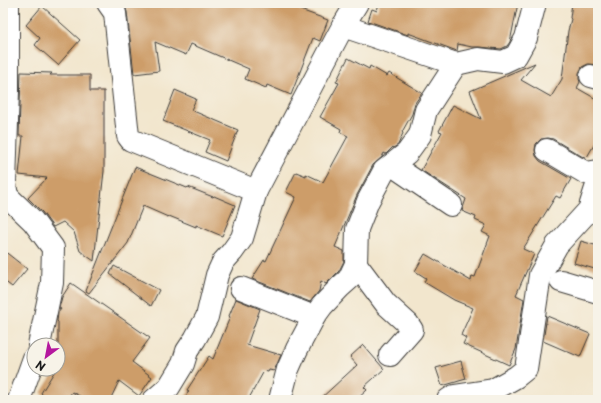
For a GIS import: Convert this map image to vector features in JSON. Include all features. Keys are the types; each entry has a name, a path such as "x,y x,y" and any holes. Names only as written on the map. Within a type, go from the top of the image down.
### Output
{"street":[{"path":"8,3 5,90 5,196 33,221 54,248 52,282 40,337"},
{"path":"108,3 115,13 128,136 131,140 256,191"},
{"path":"154,400 169,387 183,364 187,351 207,317 216,275 222,262 232,252 242,238 256,191 349,10 456,64 478,60 503,62 516,56 526,38 534,3"},
{"path":"280,400 288,369 297,348 314,317 322,306 349,279 356,264 357,229 368,201 384,171 407,153 420,136 426,110 456,64"},
{"path":"547,150 586,174 598,171"},
{"path":"392,165 451,205"},
{"path":"448,400 454,396 492,390 516,377 526,369 540,275 557,245 593,211 598,182"},
{"path":"356,264 386,304 408,324 412,330 390,355"},
{"path":"561,280 598,292"},
{"path":"241,288 314,317"},
{"path":"20,400 28,377"}],"building":[{"path":"124,3 281,3 328,20 320,41 313,38 291,95 267,85 266,88 245,79 249,69 191,44 186,55 155,42 159,71 134,74 127,12"},
{"path":"379,3 518,3 510,42 507,46 501,49 472,47 458,44 457,51 408,33 408,35 368,21 372,9 377,11"},
{"path":"572,3 598,3 598,65 588,64 582,67 579,73 580,82 577,88 598,100 598,138 587,157 583,157 553,139 541,139 536,144 536,156 540,161 571,179 560,198 556,196 523,249 534,254 516,295 524,299 516,349 509,365 463,344 466,338 461,335 473,308 454,300 424,282 426,278 415,271 425,254 471,281 472,276 475,277 490,236 482,232 486,225 475,220 476,217 462,211 466,199 421,170 442,132 439,131 453,105 481,119 470,91 535,63 521,80 551,97 562,79"},
{"path":"42,6 80,40 58,65 35,45 40,38 26,25"},
{"path":"348,58 369,69 370,66 387,76 389,73 422,93 415,103 412,114 402,132 403,133 398,145 393,147 386,154 384,153 382,157 373,165 357,195 335,247 344,251 344,261 339,271 326,284 321,281 319,291 310,302 252,279 264,260 266,261 296,197 286,192 296,172 306,176 306,174 323,182 348,136 340,132 341,129 320,117 339,83 336,82"},
{"path":"21,72 52,73 50,75 90,75 90,91 104,91 104,171 94,261 80,251 74,232 63,222 53,227 42,212 28,198 47,178 19,175 23,136 19,136"},
{"path":"175,90 196,99 191,110 238,130 226,161 205,152 210,140 163,121"},
{"path":"135,167 235,205 222,236 196,225 196,227 169,216 168,217 143,206 128,243 89,293 86,291"},
{"path":"581,241 598,246 598,270 574,263"},
{"path":"3,250 27,269 12,287 3,280"},
{"path":"114,266 159,290 151,306 110,274"},
{"path":"71,283 150,338 132,362 152,377 139,396 119,381 110,400 87,400 72,392 66,400 39,400 43,395 41,393 51,377 66,377 66,337 58,337 57,321 58,313 61,309 59,308 62,297"},
{"path":"236,299 260,309 247,345 281,355 274,371 264,371 248,400 183,400 189,391 187,390 209,356 213,359"},
{"path":"547,316 590,334 580,357 543,341"},
{"path":"363,345 384,369 364,387 367,390 356,400 319,400 357,365 350,357"},
{"path":"461,361 466,379 442,386 436,368"}]}
